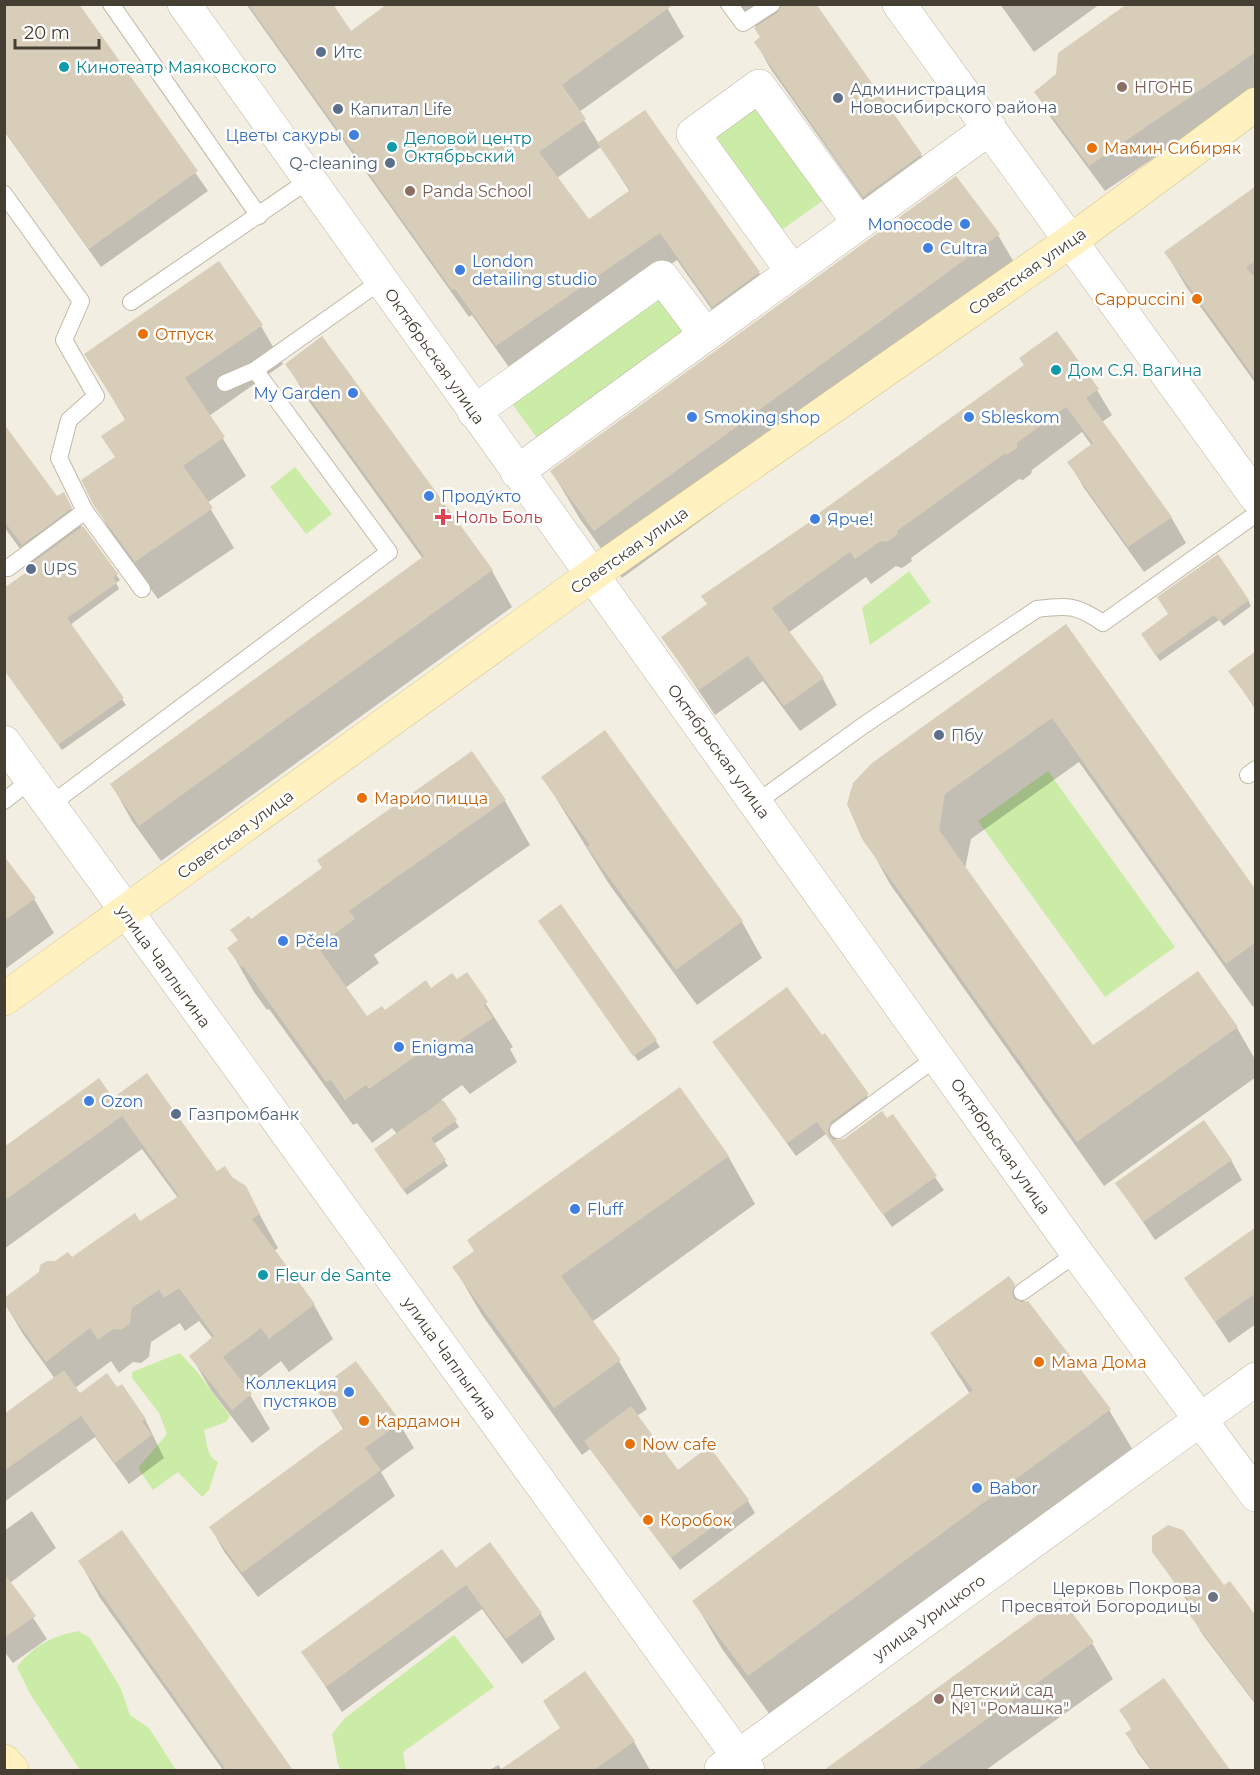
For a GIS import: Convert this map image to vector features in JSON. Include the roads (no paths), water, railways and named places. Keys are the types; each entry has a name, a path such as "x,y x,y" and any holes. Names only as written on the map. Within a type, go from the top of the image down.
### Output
{"street":[{"name":"Октябрьская улица","path":"184,4 1077,1253 1198,1420 1256,1495"},
{"path":"899,4 1256,496"},
{"path":"792,271 693,134 759,86 858,222"},
{"name":"Советская улица","path":"4,999 592,575 1072,240 1256,105"},
{"path":"517,472 990,128"},
{"path":"474,412 662,277 705,334"},
{"name":"улица Чаплыгина","path":"4,742 735,1766"},
{"name":"улица Урицкого","path":"735,1766 1256,1379"},
{"path":"4,1761 12,1770"}],"lane":[{"path":"111,4 259,216"},
{"path":"729,4 743,23 772,4"},
{"path":"131,302 309,180"},
{"path":"4,194 81,302 64,340 96,396 69,420 59,458 85,512 142,589"},
{"path":"225,384 255,370 381,281"},
{"path":"4,801 40,793 389,552 255,370"},
{"path":"6,567 85,512"},
{"path":"756,803 864,725 1037,609 1066,605 1083,609 1103,623 1256,514"},
{"path":"838,1130 937,1057"},
{"path":"1022,1293 1077,1253"}],"place":[{"name":"Итс","path":"321,52"},
{"name":"Кинотеатр Маяковского","path":"64,67"},
{"name":"НГОНБ","path":"1122,87"},
{"name":"Администрация Новосибирского района","path":"838,98"},
{"name":"Капитал Life","path":"338,109"},
{"name":"Цветы сакуры","path":"354,135"},
{"name":"Деловой центр Октябрьский","path":"392,147"},
{"name":"Мамин Сибиряк","path":"1092,148"},
{"name":"Q-cleaning","path":"390,163"},
{"name":"Panda School","path":"410,191"},
{"name":"Monocode","path":"965,224"},
{"name":"Cultra","path":"928,248"},
{"name":"London detailing studio","path":"460,270"},
{"name":"Cappuccini","path":"1197,299"},
{"name":"Отпуск","path":"143,334"},
{"name":"Дом С.Я. Вагина","path":"1056,370"},
{"name":"My Garden","path":"353,393"},
{"name":"Smoking shop","path":"692,417"},
{"name":"Sbleskom","path":"969,417"},
{"name":"Проду́кто","path":"429,496"},
{"name":"Ноль Боль","path":"443,517"},
{"name":"Ярче!","path":"815,519"},
{"name":"UPS","path":"31,569"},
{"name":"Пбу","path":"939,735"},
{"name":"Марио пицца","path":"362,798"},
{"name":"Pčela","path":"283,941"},
{"name":"Enigma","path":"399,1047"},
{"name":"Ozon","path":"89,1101"},
{"name":"Газпромбанк","path":"176,1114"},
{"name":"Fluff","path":"575,1209"},
{"name":"Fleur de Sante","path":"263,1275"},
{"name":"Мама Дома","path":"1039,1362"},
{"name":"Коллекция пустяков","path":"349,1392"},
{"name":"Кардамон","path":"364,1421"},
{"name":"Now cafe","path":"630,1444"},
{"name":"Babor","path":"977,1488"},
{"name":"Коробок","path":"648,1520"},
{"name":"Церковь Покрова Пресвятой Богородицы","path":"1213,1597"},
{"name":"Детский сад №1 \"Ромашка\"","path":"939,1699"}]}
